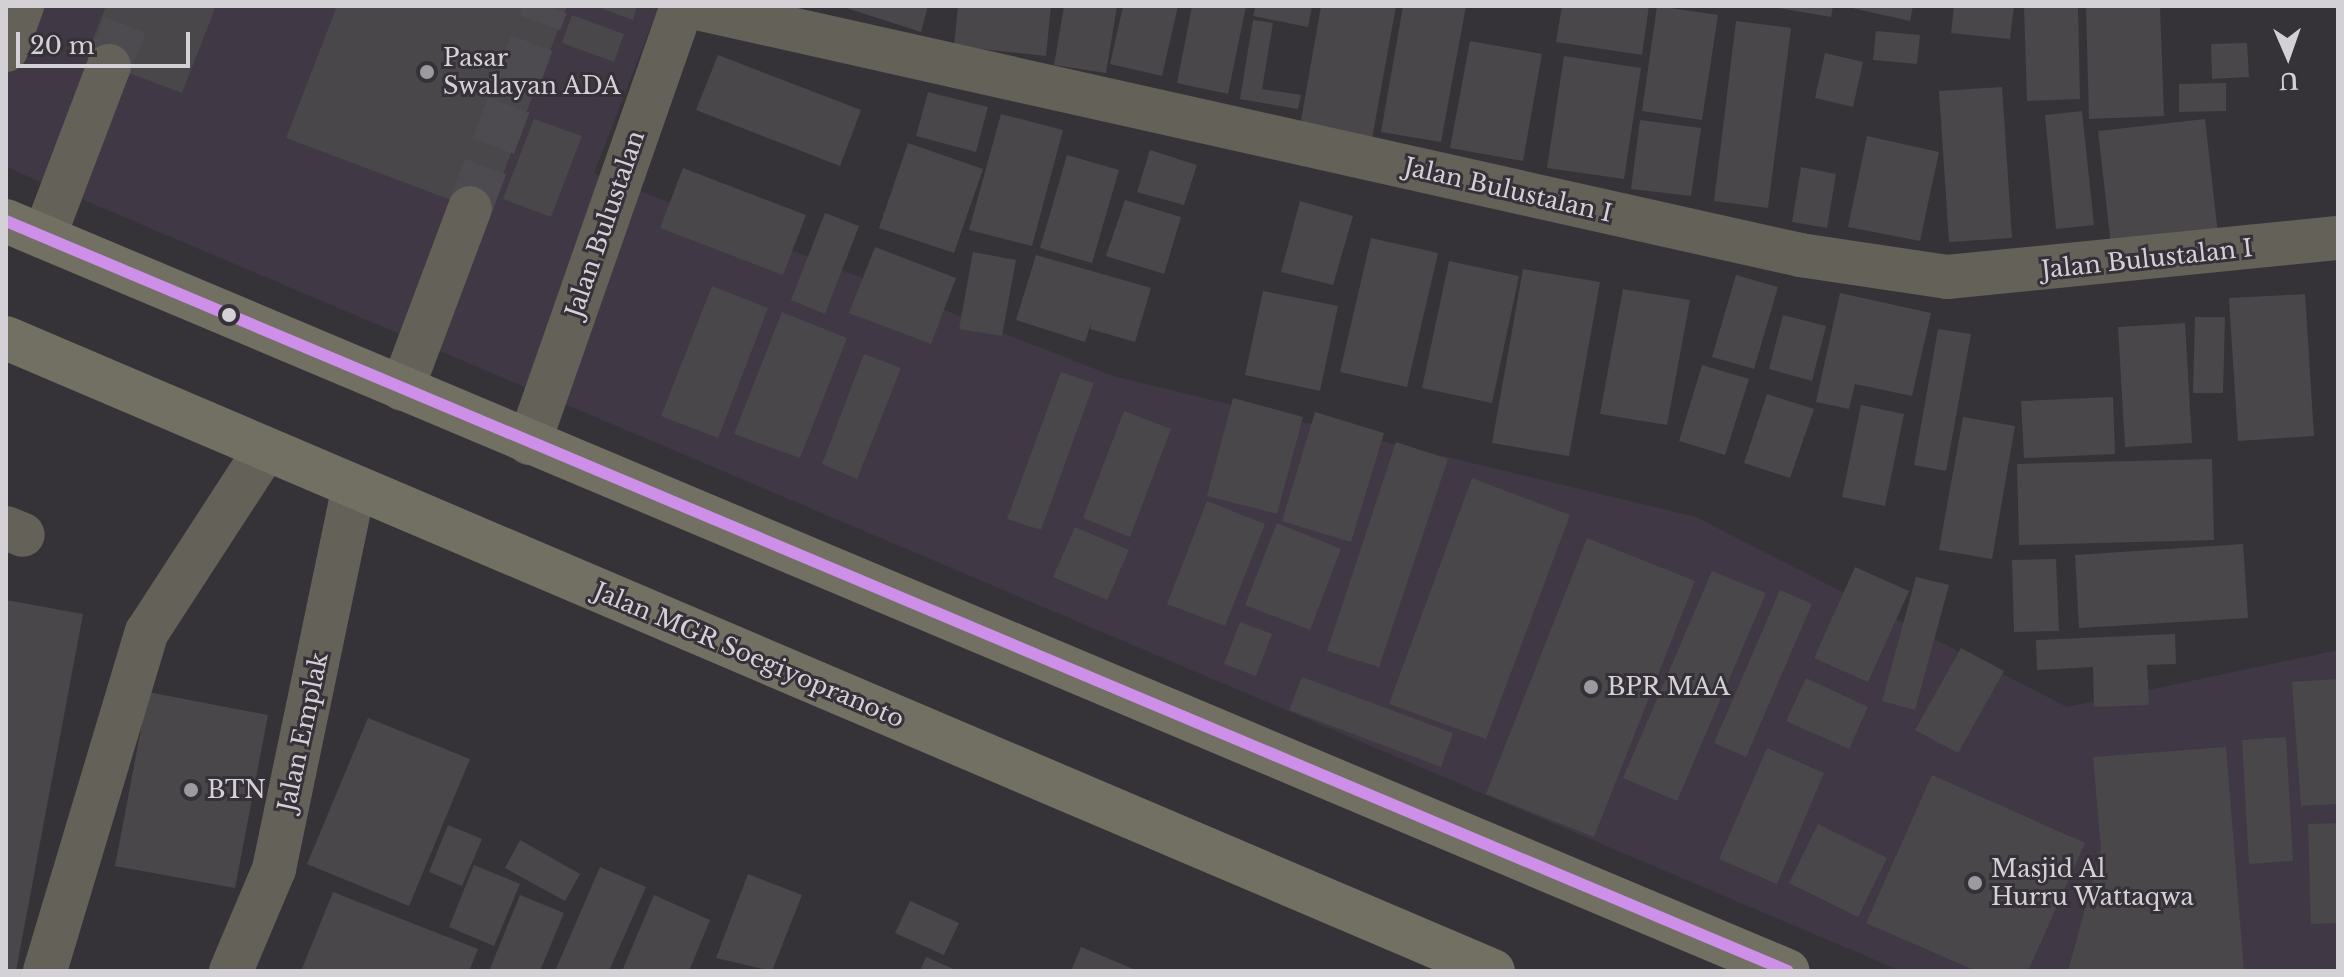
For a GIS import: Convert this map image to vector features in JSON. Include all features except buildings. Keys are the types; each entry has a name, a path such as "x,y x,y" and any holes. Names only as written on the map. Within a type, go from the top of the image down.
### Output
{"highway":[{"path":"25,229 1788,971"},
{"name":"Jalan MGR Soegiyopranoto","path":"6,338 1493,971"}],"street":[{"path":"6,50 22,6"},
{"name":"Jalan Bulustalan","path":"529,443 682,6"},
{"name":"Jalan Bulustalan I","path":"688,6 1800,255 1947,277 2338,238"},
{"path":"25,229 109,66"},
{"path":"402,389 470,208"},
{"path":"45,971 147,632 266,449"},
{"name":"Jalan Emplak","path":"231,971 274,869 354,487"}],"shaded area":[{"path":"6,6 659,6 594,173 1113,376 1696,517 2067,707 2338,650 2338,971 1901,971 6,167"}],"tunnel":[{"path":"109,66 132,6"},
{"path":"470,208 546,6"}],"transit line":[{"path":"6,221 1788,971"}],"place":[{"name":"Pasar Swalayan ADA","path":"427,72"},
{"name":"BPR MAA","path":"1591,687"},
{"name":"BTN","path":"191,790"},
{"name":"Masjid Al Hurru Wattaqwa","path":"1975,883"}]}
